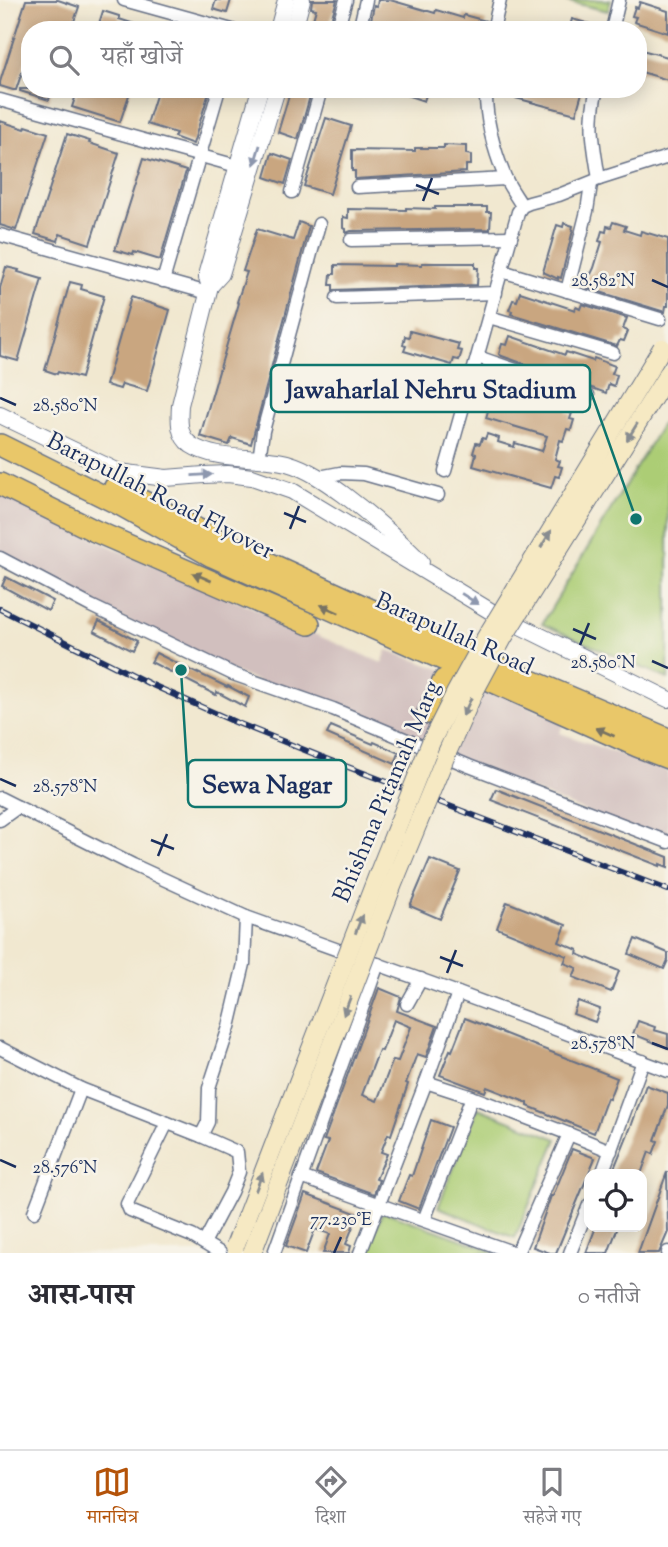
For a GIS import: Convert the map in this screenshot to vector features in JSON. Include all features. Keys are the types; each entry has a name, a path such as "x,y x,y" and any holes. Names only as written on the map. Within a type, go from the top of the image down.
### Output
{"highway":[{"name":"Barapullah Road Flyover","path":"0,430 147,502 253,574 296,594"},
{"name":"Barapullah Road Flyover","path":"0,445 215,548 508,671"},
{"path":"0,484 95,531 309,624"},
{"path":"243,595 253,574"},
{"path":"286,614 296,594"},
{"name":"Barapullah Road","path":"296,594 668,758"},
{"name":"Barapullah Road","path":"508,671 668,739"},
{"path":"428,713 443,680"}],"main road":[{"name":"Bhishma Pitamah Marg","path":"227,1249 431,743 485,639 662,348"},
{"name":"Bhishma Pitamah Marg","path":"253,1253 393,884 458,724 503,638 668,374"}],"street":[{"path":"124,0 173,7 209,21"},
{"path":"280,21 286,0"},
{"path":"296,21 302,0"},
{"path":"340,21 346,0"},
{"path":"361,21 366,0"},
{"path":"495,21 500,0"},
{"path":"613,21 619,0"},
{"path":"163,281 216,98"},
{"path":"209,290 207,272 257,98"},
{"path":"274,98 221,274 209,290 180,405 181,432 188,443 210,453 282,462 319,477 389,530 440,580"},
{"path":"292,192 318,98"},
{"path":"487,98 489,121 506,179 522,206"},
{"path":"567,291 595,181 591,125 595,98"},
{"path":"0,100 237,166"},
{"path":"445,471 518,212 522,206 668,157"},
{"path":"357,187 506,179"},
{"path":"259,460 263,431 319,223"},
{"path":"0,235 163,281 209,290"},
{"path":"351,240 511,237"},
{"path":"502,271 660,319"},
{"path":"337,298 496,293"},
{"path":"489,317 613,353"},
{"path":"478,357 588,395"},
{"path":"0,415 118,472 166,478 228,474 274,483 292,491 492,612 668,699"},
{"path":"319,477 340,473 365,474 438,495"},
{"path":"0,558 91,606 233,674 332,709 470,766 668,842"},
{"path":"0,798 144,871 246,917 668,1071"},
{"path":"0,820 18,807"},
{"path":"201,1136 208,1122 209,1088 229,1027 244,964 246,917"},
{"path":"274,1253 378,964"},
{"path":"407,1004 421,979"},
{"path":"360,1253 458,993"},
{"path":"0,1048 81,1089 237,1152 240,1172 204,1243"},
{"path":"604,1169 643,1061"},
{"path":"426,1082 611,1151"},
{"path":"34,1212 81,1089"},
{"path":"425,1220 472,1097"},
{"path":"167,1122 127,1204 130,1211 204,1243 227,1249"},
{"path":"301,1177 516,1253 569,1135"},
{"path":"570,1253 584,1218"}],"shaded area":[{"path":"0,491 118,550 382,663 387,650 443,670 564,721 560,733 668,771 668,844 219,666 0,558"}],"green space":[{"path":"561,0 611,0 608,11"},
{"path":"668,414 668,679 542,624"},
{"path":"478,1108 557,1139 515,1238 438,1207"},
{"path":"383,1211 499,1253 366,1253"}],"building":[{"path":"26,0 58,0 79,7 74,21 21,21 21,75 16,90 0,86"},
{"path":"216,0 231,0 227,13 213,9"},
{"path":"312,0 337,0 331,21 313,21 316,9 311,8"},
{"path":"378,0 390,0 435,13 436,10 486,21 374,21 371,20 374,5 377,6"},
{"path":"640,2 668,11 668,33 647,26 647,21 634,21 636,17 632,16 635,7 638,8"},
{"path":"103,11 125,21 100,21"},
{"path":"647,51 668,57 668,80 647,74"},
{"path":"75,98 128,98 120,122 72,107"},
{"path":"155,98 207,98 193,144 174,137 176,133 147,124"},
{"path":"288,98 309,98 298,139 278,132"},
{"path":"516,98 580,98 576,114"},
{"path":"326,118 351,126 330,194 304,186"},
{"path":"0,121 48,133 16,230 0,225"},
{"path":"67,134 119,153 90,244 60,234 58,241 35,234"},
{"path":"444,145 466,146 466,154 471,155 471,165 466,165 466,172 355,179 355,171 352,171 352,150 415,151 415,148 444,148"},
{"path":"272,153 292,160 285,184 265,177"},
{"path":"144,158 186,171 160,260 134,252 133,255 115,250"},
{"path":"487,207 487,212 491,212 490,229 346,233 343,228 343,217 348,218 348,209 406,210"},
{"path":"299,222 309,226 251,444 232,438 229,445 200,436 239,303 237,302 247,272 243,271 257,229 293,240"},
{"path":"613,222 626,226 624,230 640,235 641,231 668,239 668,306 665,312 587,288 588,284 585,283 588,273 591,274 594,268 602,242 599,241 602,231 606,232 607,226 611,227"},
{"path":"564,223 573,226 573,230 561,278 558,279 543,272 557,225 563,227"},
{"path":"475,263 475,268 478,268 477,285 333,290 333,285 330,285 331,274 335,274 335,265 394,266"},
{"path":"6,267 42,279 18,361 0,356 0,288"},
{"path":"70,282 82,285 81,289 104,296 81,378 45,370"},
{"path":"520,292 575,310 576,307 580,309 582,304 627,318 623,329 628,331 624,341 620,340 617,346 511,314 512,311 509,310 513,300 517,301"},
{"path":"131,297 170,310 147,391 122,384 120,389 106,385"},
{"path":"410,331 459,344 457,350 462,351 459,360 454,359 452,365 404,351 405,336 409,337"},
{"path":"510,336 565,355 566,352 593,361 594,358 615,366 612,374 617,375 614,386 609,384 606,393 502,356 499,354 502,344 507,345"},
{"path":"499,387 512,390 511,395 527,399 528,396 568,407 567,412 572,413 570,419 574,420 571,430 567,429 563,441 560,440 555,459 560,461 558,466 562,467 551,488 473,466 476,443 480,444 487,434 499,438 498,442 514,447 515,443 542,451 547,436 486,418 488,396 492,397"},
{"path":"6,577 53,601 48,611 2,586"},
{"path":"99,621 137,641 132,651 94,631"},
{"path":"156,653 249,697 245,707 151,662"},
{"path":"331,726 399,753 395,764 327,734"},
{"path":"496,789 668,857 668,867 491,800"},
{"path":"430,859 460,871 440,919 410,906"},
{"path":"507,902 566,925 559,942 578,950 577,954 619,971 611,992 573,977 577,968 564,963 567,956 497,928"},
{"path":"635,939 668,953 664,969 629,954"},
{"path":"379,988 401,997 397,1011 437,1026 426,1057 417,1054 406,1083 408,1084 391,1135 388,1134 381,1152 387,1154 376,1179 379,1180 374,1194 316,1173 328,1141 324,1140","holes":["394,1020 411,1027 398,1061 393,1060 377,1101 362,1095"]},
{"path":"578,1001 600,1009 595,1022 573,1014"},
{"path":"465,1018 617,1078 594,1133 487,1087 485,1092 440,1075"},
{"path":"638,1021 668,1034 668,1048 633,1034"},
{"path":"646,1085 668,1093 668,1105 655,1140 658,1141 653,1154 649,1152 643,1169 614,1169"},
{"path":"431,1120 450,1127 419,1209 399,1201 409,1175 412,1176"},
{"path":"572,1149 595,1158 590,1169 584,1169 584,1185 556,1253 550,1253 533,1247"},
{"path":"667,1172 668,1232 659,1253 638,1253"},
{"path":"305,1194 358,1214 346,1244 351,1246 349,1253 323,1253 330,1234 315,1229 306,1253 286,1246"},
{"path":"594,1232 616,1232 608,1253 586,1253"}],"railway":[{"path":"0,609 150,684 235,722 668,890"}],"place":[{"name":"Jawaharlal Nehru Stadium","path":"636,519"},
{"name":"Sewa Nagar","path":"181,670"}]}
